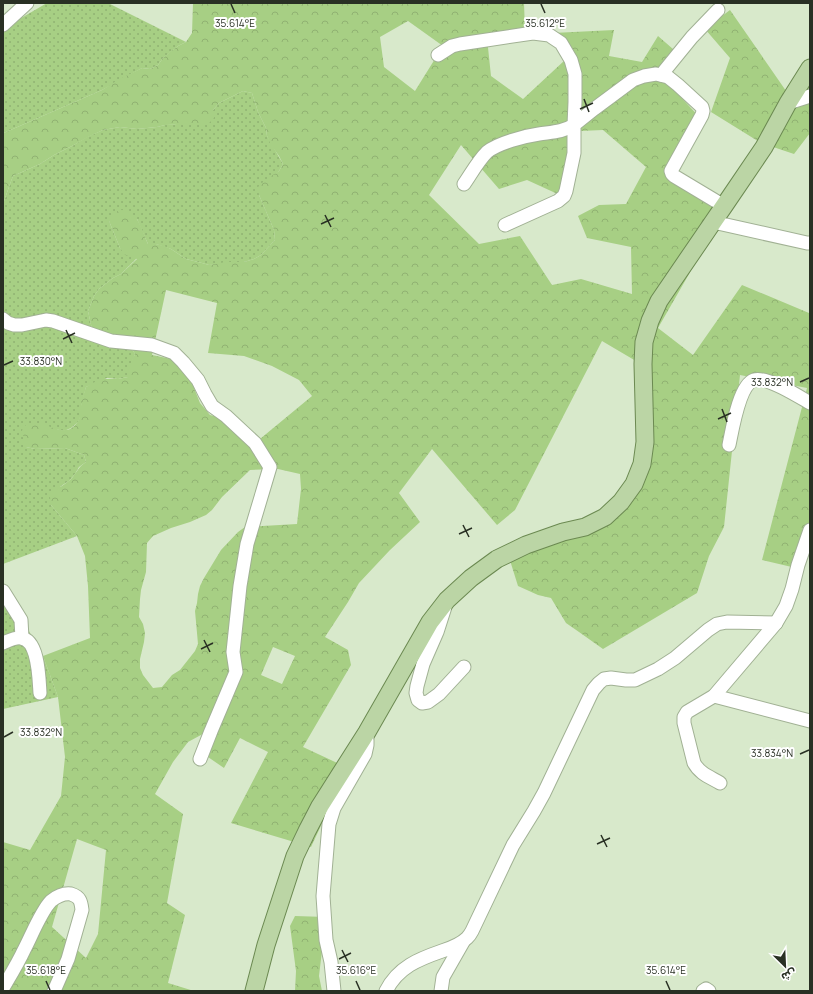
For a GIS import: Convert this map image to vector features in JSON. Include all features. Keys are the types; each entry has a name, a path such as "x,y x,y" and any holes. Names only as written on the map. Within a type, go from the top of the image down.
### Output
{"main road":[{"path":"254,991 266,945 295,856 307,830 320,806 367,732 430,622 448,600 471,578 497,559 526,545 563,532 585,527 604,517 621,502 634,484 642,464 645,442 643,364 644,342 650,321 659,301 764,147 788,103 810,68"}],"street":[{"path":"3,25 28,3"},
{"path":"661,75 692,37 718,10"},
{"path":"438,55 452,46 460,44 533,33 549,35 561,43 571,60 575,74 574,153 566,191 564,196 558,201 505,226"},
{"path":"464,184 479,161 488,152 499,145 527,136 568,129 633,80 656,74 668,77 678,85 702,107 703,112 671,171 672,174 724,206"},
{"path":"788,103 810,96"},
{"path":"713,222 810,243"},
{"path":"3,319 14,325 22,325 46,320 53,321 111,341 152,346 174,353 198,380 212,406 226,416 255,443 270,467 247,544 240,586 233,652 236,672 200,759"},
{"path":"729,445 742,395 747,386 753,381 760,380 771,383 810,403"},
{"path":"720,783 697,769 694,763 684,723 684,717 687,712 714,696 776,624 786,606 810,530"},
{"path":"3,591 21,620 22,638"},
{"path":"448,600 423,664 416,693 418,700 422,703 428,702 439,694 464,668"},
{"path":"441,991 443,977 464,941 472,931 513,845 544,793 593,690 599,683 604,679 611,678 635,680 658,669 675,658 717,624 727,622 776,624"},
{"path":"3,642 22,638 30,644 35,654 38,667 40,693"},
{"path":"714,696 810,721"},
{"path":"334,991 331,962 326,940 323,896 328,824 334,808 364,754 367,745 367,732"},
{"path":"3,988 25,950 44,910 50,902 58,896 68,894 77,896 81,902 82,910 68,960 54,991"},
{"path":"386,991 398,974 413,963 456,946 464,941"},
{"path":"703,991 706,989 709,991"}],"green space":[{"path":"47,3 108,3 186,42 178,46 163,58 158,65 150,69 142,68 102,90 3,133 3,27 4,28"},
{"path":"193,3 524,3 525,31 487,38 491,76 523,99 565,60 553,33 614,30 609,56 642,62 658,36 681,56 664,79 703,121 670,176 727,208 658,328 693,355 742,285 809,313 810,311 810,549 796,568 762,560 807,388 740,375 724,527 709,556 697,593 603,649 566,623 551,598 538,595 518,586 508,554 611,515 647,452 641,364 602,341 515,510 497,525 432,449 399,493 420,522 390,550 359,583 325,637 348,650 351,665 303,747 348,768 311,847 231,823 268,752 240,738 224,768 208,757 212,729 188,742 173,762 155,794 183,814 167,903 185,915 168,983 194,991 3,991 3,842 30,850 61,796 65,757 58,697 43,656 90,638 85,556 77,536 51,505 50,497 57,489 70,480 86,462 84,455 65,448 35,449 26,447 22,430 27,425 35,423 61,430 67,430 73,427 80,417 81,404 86,387 100,379 118,379 128,377 128,369 135,354 130,346 92,329 88,311 94,296 99,289 113,278 121,274 137,259 125,255 120,248 109,221 113,213 122,210 128,211 136,218 142,228 148,244 164,246 186,259 209,265 226,262 244,262 261,255 275,240 274,230 259,195 258,187 265,180 279,171 283,164 267,136 266,128 258,112 252,93 243,91 219,103 213,110 214,118 208,124 165,125 137,129 120,127 103,130 88,137 40,164 13,176 3,204 3,133 102,90 142,68 150,69 158,65 170,52 186,42 192,33","holes":["408,21 443,46 415,91 384,67 380,37","603,130 646,167 626,204 599,205 578,216 587,238 631,247 632,294 581,279 552,285 520,236 479,244 429,195 461,145 499,189 527,180 562,196 580,131","166,290 217,303 208,353 244,356 272,366 299,380 312,396 260,439 236,422 210,415 200,403 194,388 194,374 176,360 152,355","278,469 300,474 301,489 297,524 245,527 238,532 221,550 200,586 195,611 198,644 195,651 180,670 172,675 162,687 153,688 143,675 140,668 140,659 145,633 143,624 139,617 140,599 146,572 147,543 153,536 206,515 250,470","273,647 295,656 282,684 261,675","77,839 106,850 98,934 86,958 52,927"]},
{"path":"730,10 793,101 810,75 810,133 794,154 761,143 711,112 730,58 705,29"},
{"path":"243,91 252,93 258,112 266,128 267,136 283,164 259,195 274,230 275,240 261,255 254,259 244,262 209,265 186,259 171,249 156,244 148,244 137,219 109,221 120,248 137,258 121,274 113,278 99,289 94,296 88,311 92,329 130,346 135,354 128,377 118,379 107,378 86,387 81,407 81,415 78,422 71,428 64,431 55,429 26,447 35,449 65,448 84,455 86,462 79,467 69,481 61,486 51,505 77,536 3,564 3,204 13,176 40,164 87,137 103,130 120,127 137,129 174,125 213,110 219,103"},
{"path":"3,585 43,656 58,697 3,709"},
{"path":"295,916 326,917 319,976 322,991 295,991 296,971 290,926"}]}
